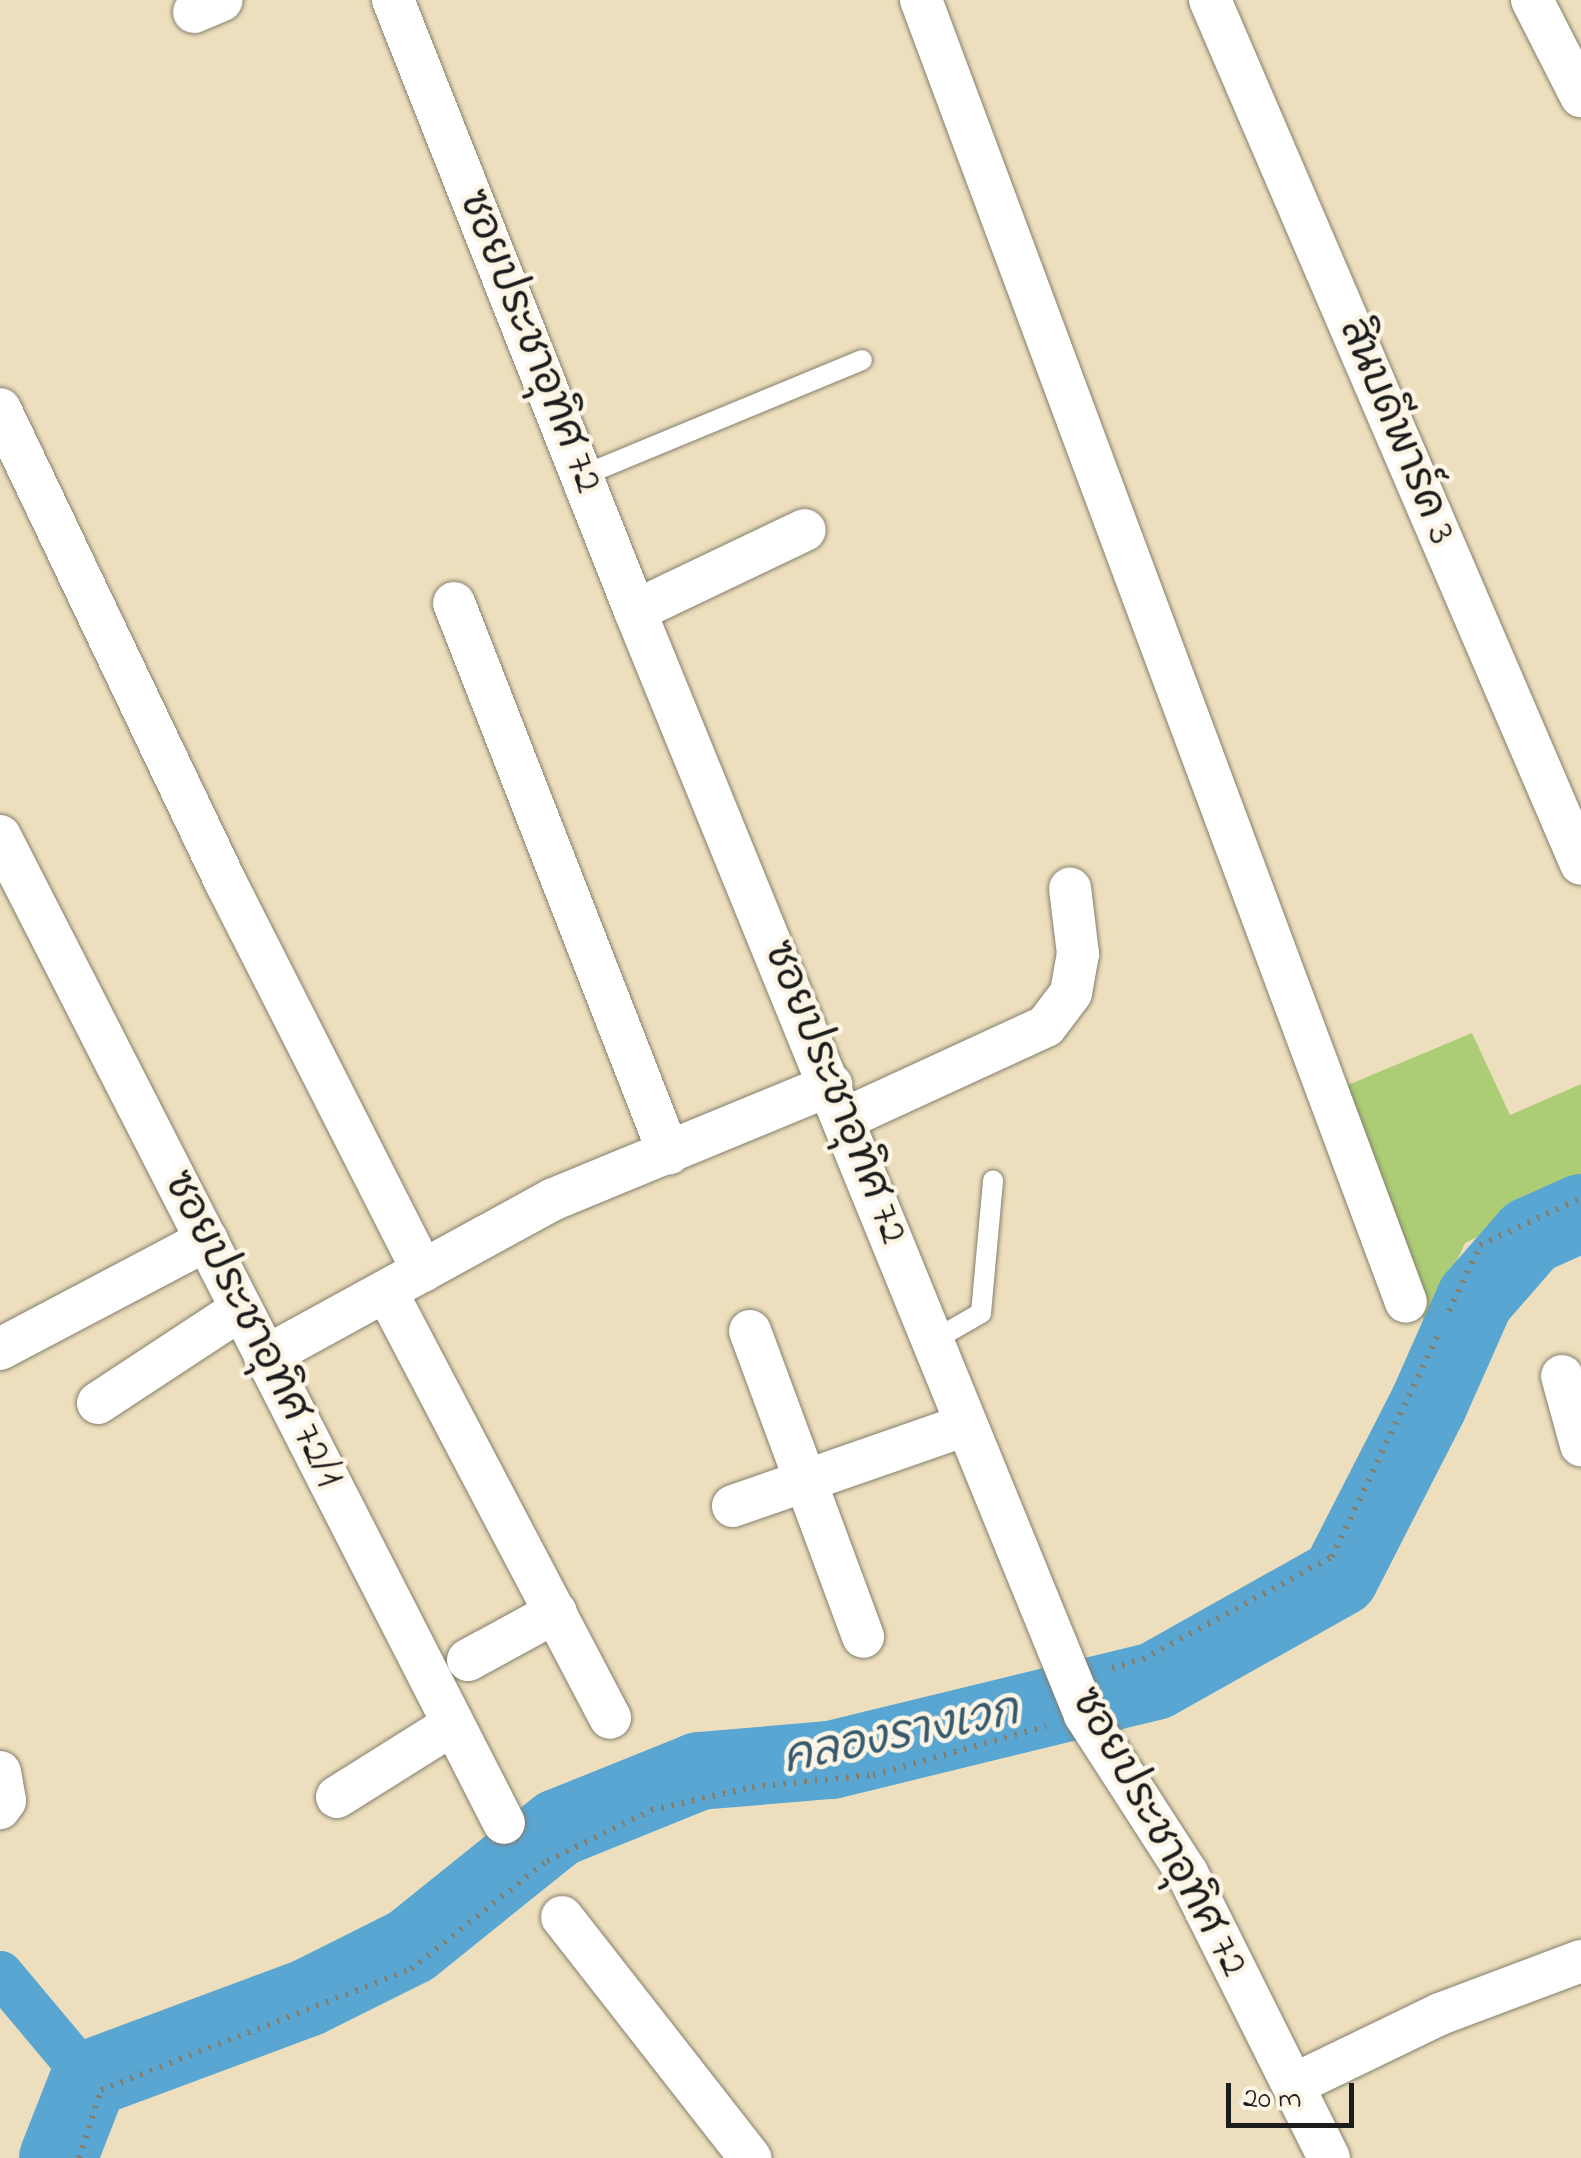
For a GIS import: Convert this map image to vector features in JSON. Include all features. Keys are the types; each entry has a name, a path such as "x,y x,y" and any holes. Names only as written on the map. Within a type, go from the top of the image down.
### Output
{"street":[{"name":"ซอยประชาอุทิศ 72","path":"393,0 635,610 936,1340 965,1425 1072,1683 1166,1837 1296,2084 1329,2158"},
{"path":"922,0 1406,1302"},
{"name":"สินบดีพาร์ค 3","path":"1210,0 1581,864"},
{"path":"1532,0 1581,96"},
{"path":"0,409 226,884 423,1272"},
{"path":"635,610 805,530"},
{"path":"454,603 668,1154"},
{"name":"ซอยประชาอุทิศ 72/1","path":"0,836 504,1822"},
{"path":"265,1357 554,1199 668,1154 837,1102 1046,1026 1072,993 1078,954 1070,888"},
{"path":"0,1349 207,1240"},
{"path":"386,1291 610,1718"},
{"path":"98,1403 241,1309"},
{"path":"750,1331 862,1637"},
{"path":"1562,1376 1581,1444"},
{"path":"733,1506 965,1425"},
{"path":"468,1660 556,1612"},
{"path":"337,1796 452,1724"},
{"path":"0,1772 5,1801 0,1808"},
{"path":"562,1917 750,2158"},
{"path":"1296,2084 1440,2014 1581,1961"}],"lane":[{"path":"582,476 862,360"},
{"path":"936,1340 981,1313 993,1181"}],"path":[{"path":"78,2158 102,2090 411,1969 547,1861 651,1810 752,1787 873,1775 1072,1683 1143,1659 1332,1557 1480,1246 1581,1198"}],"green space":[{"path":"1472,1033 1510,1115 1581,1084 1581,1187 1465,1243 1427,1328 1336,1090"}],"waterway":[{"name":"คลองรางเวก","path":"58,2158 89,2079 307,1998 411,1946 558,1828 699,1771 831,1760 1155,1681 1340,1577 1429,1403 1475,1299 1530,1236 1581,1213"},
{"path":"0,1973 89,2079"}]}
